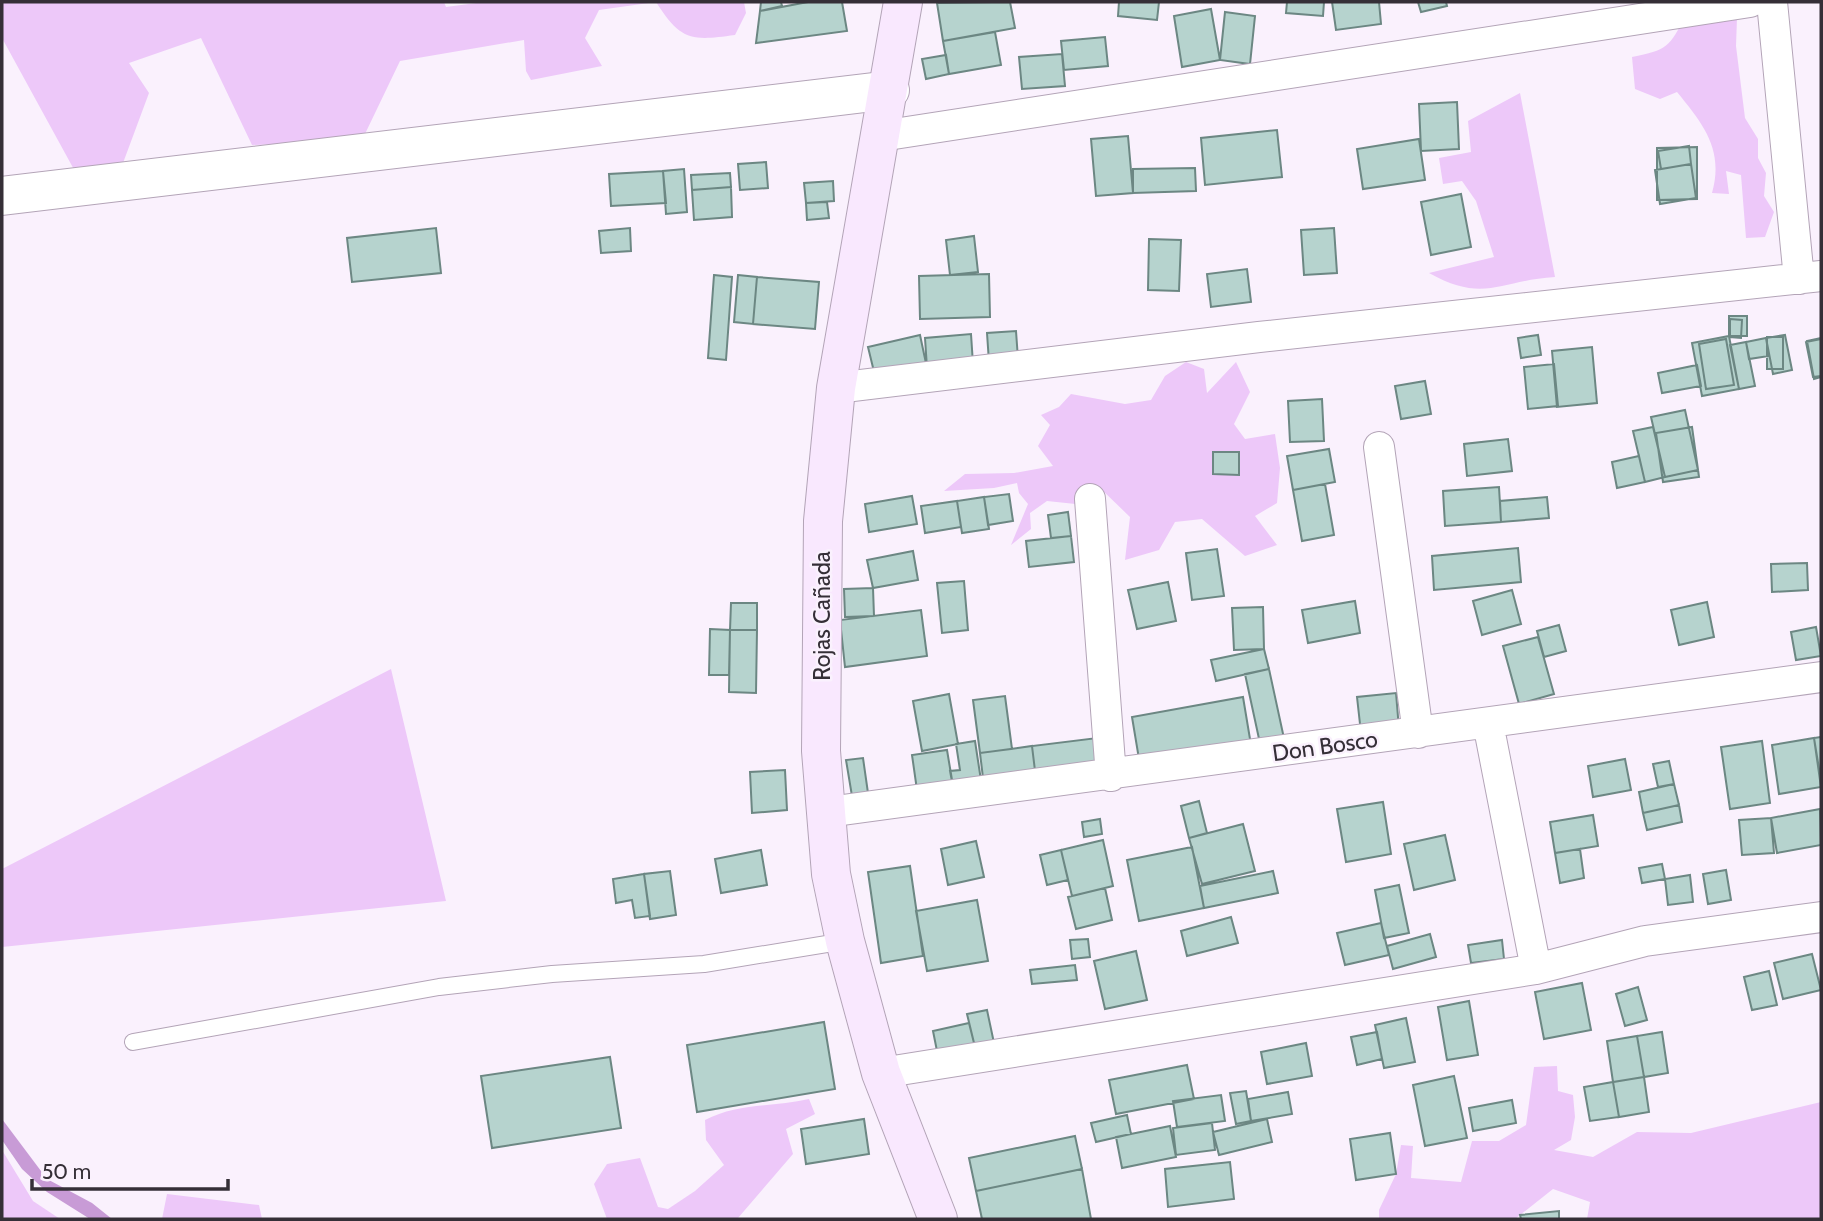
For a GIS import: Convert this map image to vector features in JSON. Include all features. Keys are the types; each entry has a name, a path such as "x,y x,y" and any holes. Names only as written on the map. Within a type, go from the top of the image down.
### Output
{"main road":[{"name":"Rojas Cañada","path":"902,2 890,90 836,388 823,521 821,751 831,874 845,941 881,1073 939,1219"}],"street":[{"path":"881,135 1750,2"},
{"path":"836,388 1259,337 1810,277 1772,2"},
{"path":"2,196 890,90"},
{"path":"1379,447 1419,733"},
{"path":"1090,499 1111,776"},
{"name":"Don Bosco","path":"828,812 1111,776 1821,677"},
{"path":"1488,723 1535,969"},
{"path":"881,1073 1535,969 1645,941 1821,917"}],"lane":[{"path":"133,1042 439,987 552,974 704,964 845,941"}],"shaded area":[{"path":"2,2 444,2 446,7 484,2 656,2 599,10 585,38 602,66 531,80 526,71 524,40 400,61 364,136 323,142 252,145 201,38 129,63 149,93 123,163 77,175 2,38"},
{"path":"656,2 744,2 746,13 735,35 697,37 680,31"},
{"path":"1685,16 1737,18 1736,46 1745,118 1758,139 1758,158 1766,173 1764,196 1774,212 1765,237 1746,238 1741,175 1726,171 1729,194 1712,193 1715,164 1709,139 1696,116 1677,92 1660,99 1635,89 1632,57 1666,46"},
{"path":"1520,93 1555,277 1479,289 1448,282 1429,273 1494,257 1476,201 1462,181 1443,184 1439,158 1471,152 1468,121"},
{"path":"1186,362 1204,369 1207,393 1236,362 1250,392 1234,424 1245,439 1275,434 1280,468 1277,503 1255,516 1277,545 1245,556 1202,519 1175,522 1159,550 1125,560 1130,517 1099,487 1083,495 1085,505 1047,501 1030,513 1031,529 1011,545 1028,504 1019,493 1017,483 994,488 944,491 965,474 1014,473 1053,466 1038,446 1050,425 1041,415 1059,407 1071,394 1125,404 1151,400 1165,376"},
{"path":"391,669 446,901 2,947 2,869"},
{"path":"1557,1066 1558,1091 1573,1095 1575,1117 1571,1140 1554,1150 1593,1157 1637,1132 1691,1133 1821,1102 1821,1219 1587,1219 1590,1202 1553,1189 1515,1219 1379,1219 1379,1210 1396,1174 1401,1145 1413,1146 1411,1178 1461,1182 1472,1141 1499,1141 1526,1125 1534,1067"},
{"path":"809,1099 815,1114 786,1129 793,1154 738,1218 740,1219 607,1219 594,1184 607,1164 640,1158 658,1207 668,1209 695,1191 724,1165 706,1140 705,1120 743,1108"},
{"path":"2,1119 47,1179 92,1203 112,1219 90,1219 47,1192 22,1169 2,1140"},
{"path":"2,1150 33,1201 60,1219 2,1219"},
{"path":"167,1194 259,1205 262,1219 162,1219"}],"building":[{"path":"761,2 781,2 782,6 760,11"},
{"path":"808,2 842,2 847,31 756,43 760,11"},
{"path":"1010,2 1015,28 943,41 937,3"},
{"path":"1119,2 1159,2 1157,20 1118,16"},
{"path":"1287,2 1324,2 1323,16 1286,13"},
{"path":"1332,2 1379,2 1381,24 1336,30"},
{"path":"1418,2 1446,2 1447,6 1421,12"},
{"path":"1211,9 1220,60 1182,67 1174,16"},
{"path":"1225,12 1255,16 1250,64 1220,60"},
{"path":"995,32 1001,65 949,74 943,41"},
{"path":"1105,37 1108,66 1064,70 1061,41"},
{"path":"1062,54 1065,86 1022,89 1019,57"},
{"path":"946,55 949,74 926,79 922,59"},
{"path":"1457,102 1459,149 1421,151 1419,104"},
{"path":"1277,130 1282,177 1205,185 1201,138"},
{"path":"1128,136 1133,193 1096,196 1091,139"},
{"path":"1419,139 1425,180 1363,189 1357,149"},
{"path":"1689,146 1691,164 1661,169 1658,151"},
{"path":"1697,147 1697,199 1657,200 1657,148"},
{"path":"766,162 768,188 740,190 738,164"},
{"path":"1691,164 1696,198 1660,204 1655,170"},
{"path":"1195,168 1196,191 1133,193 1133,169"},
{"path":"684,169 687,212 666,214 663,171"},
{"path":"663,171 666,203 611,206 609,174"},
{"path":"730,173 731,187 692,190 691,175"},
{"path":"833,181 834,201 806,203 804,183"},
{"path":"731,187 732,217 694,220 692,190"},
{"path":"1461,194 1471,247 1431,255 1421,202"},
{"path":"827,202 829,218 807,220 806,203"},
{"path":"436,228 441,273 352,282 347,238"},
{"path":"630,228 631,251 601,253 599,231"},
{"path":"1334,228 1337,273 1304,275 1301,230"},
{"path":"974,236 978,272 950,275 946,240"},
{"path":"1149,239 1181,240 1179,291 1148,290"},
{"path":"1247,269 1251,302 1211,307 1207,274"},
{"path":"989,274 990,317 920,319 919,276"},
{"path":"714,275 732,277 726,360 708,358"},
{"path":"738,275 757,277 753,324 734,322"},
{"path":"757,277 819,282 815,329 753,324"},
{"path":"1729,316 1747,316 1747,336 1729,336"},
{"path":"1730,319 1742,320 1741,338 1730,337"},
{"path":"1016,331 1018,359 989,362 987,333"},
{"path":"971,334 973,364 927,368 925,338"},
{"path":"920,335 927,368 876,380 868,347"},
{"path":"1538,335 1541,355 1521,358 1518,338"},
{"path":"1785,335 1792,370 1773,374 1766,338"},
{"path":"1729,336 1739,389 1702,396 1692,343"},
{"path":"1767,337 1783,337 1783,369 1767,369"},
{"path":"1766,338 1769,356 1749,359 1746,342"},
{"path":"1821,338 1821,377 1814,379 1807,341"},
{"path":"1726,339 1734,385 1706,389 1699,344"},
{"path":"1821,339 1821,376 1813,377 1806,342"},
{"path":"1746,342 1755,386 1739,389 1730,345"},
{"path":"1592,347 1597,403 1557,407 1552,351"},
{"path":"1554,364 1558,406 1528,409 1524,367"},
{"path":"1697,365 1701,386 1662,393 1658,373"},
{"path":"1425,381 1431,414 1401,419 1395,386"},
{"path":"1322,399 1324,441 1290,442 1288,401"},
{"path":"1685,410 1698,470 1665,477 1651,417"},
{"path":"1653,427 1665,477 1645,482 1633,431"},
{"path":"1692,427 1699,477 1663,482 1656,433"},
{"path":"1508,439 1512,471 1467,476 1464,444"},
{"path":"1329,449 1335,482 1293,490 1287,456"},
{"path":"1213,452 1239,452 1239,475 1213,474"},
{"path":"1639,456 1645,482 1617,488 1612,462"},
{"path":"1325,484 1334,535 1302,541 1293,490"},
{"path":"1499,487 1501,522 1445,526 1443,491"},
{"path":"1009,494 1013,521 988,525 984,497"},
{"path":"912,496 917,524 869,532 865,504"},
{"path":"984,497 989,529 962,533 957,501"},
{"path":"1547,497 1549,518 1501,522 1500,501"},
{"path":"957,501 961,527 925,533 921,506"},
{"path":"1068,512 1071,536 1051,538 1048,515"},
{"path":"1071,536 1074,562 1029,567 1026,541"},
{"path":"1518,548 1521,582 1434,590 1432,556"},
{"path":"1217,549 1224,596 1192,600 1186,553"},
{"path":"913,551 918,580 873,588 867,560"},
{"path":"1807,563 1808,590 1772,592 1771,564"},
{"path":"964,581 968,630 942,633 937,583"},
{"path":"1168,582 1176,621 1137,629 1128,590"},
{"path":"873,588 874,616 845,617 844,589"},
{"path":"1512,590 1521,624 1482,635 1473,601"},
{"path":"1355,601 1360,633 1308,643 1302,610"},
{"path":"1707,602 1714,637 1679,645 1671,610"},
{"path":"731,603 757,603 757,630 730,630"},
{"path":"1263,607 1264,649 1234,650 1232,608"},
{"path":"921,610 927,656 845,667 840,620"},
{"path":"1559,625 1566,651 1544,657 1537,631"},
{"path":"1816,627 1821,656 1796,660 1791,632"},
{"path":"710,629 730,630 729,675 709,675"},
{"path":"730,630 757,630 756,693 729,692"},
{"path":"1538,637 1554,694 1519,704 1503,646"},
{"path":"1264,649 1269,669 1216,681 1211,660"},
{"path":"1269,669 1285,743 1261,748 1245,674"},
{"path":"1396,693 1399,729 1361,733 1357,697"},
{"path":"949,694 958,744 922,751 913,701"},
{"path":"1005,696 1012,749 980,753 973,700"},
{"path":"1243,697 1251,745 1140,765 1132,717"},
{"path":"1821,737 1821,781 1814,738"},
{"path":"1097,738 1102,771 1036,779 1032,746"},
{"path":"1814,738 1821,787 1779,794 1772,745"},
{"path":"975,741 982,787 954,792 950,771 960,770 956,744"},
{"path":"1762,741 1770,803 1730,809 1721,747"},
{"path":"1032,746 1036,779 984,786 980,753"},
{"path":"947,750 954,792 918,797 912,755"},
{"path":"863,758 868,793 854,808 846,760"},
{"path":"1625,759 1631,790 1593,797 1588,766"},
{"path":"1669,761 1674,784 1658,787 1653,764"},
{"path":"785,770 787,810 752,813 750,772"},
{"path":"1674,784 1679,805 1643,813 1639,792"},
{"path":"1199,801 1207,833 1189,838 1181,806"},
{"path":"1383,802 1391,854 1346,862 1337,809"},
{"path":"1679,805 1682,822 1647,830 1643,813"},
{"path":"1820,809 1821,845 1777,853 1771,818"},
{"path":"1593,815 1598,846 1555,853 1550,822"},
{"path":"1771,818 1774,853 1742,855 1739,820"},
{"path":"1100,819 1102,834 1084,837 1082,822"},
{"path":"1243,824 1255,871 1202,884 1189,838"},
{"path":"1445,835 1455,880 1414,890 1404,844"},
{"path":"1103,840 1113,886 1072,896 1061,850"},
{"path":"976,841 984,877 948,885 941,849"},
{"path":"1192,847 1204,908 1139,921 1127,860"},
{"path":"1580,849 1584,878 1560,883 1555,853"},
{"path":"761,850 767,885 721,893 715,859"},
{"path":"1061,850 1068,880 1047,885 1040,855"},
{"path":"1662,864 1665,879 1642,883 1639,868"},
{"path":"910,866 923,956 881,963 868,872"},
{"path":"1726,870 1731,900 1708,904 1703,874"},
{"path":"670,871 676,915 650,919 644,874"},
{"path":"1273,871 1278,893 1204,908 1200,886"},
{"path":"644,874 650,916 635,918 632,900 616,903 613,879"},
{"path":"1690,875 1693,902 1668,905 1665,879"},
{"path":"1399,885 1409,933 1384,938 1375,890"},
{"path":"1105,888 1112,920 1076,929 1068,897"},
{"path":"977,900 988,961 927,971 916,911"},
{"path":"1231,917 1238,943 1187,956 1181,931"},
{"path":"1381,923 1389,955 1345,965 1337,933"},
{"path":"1430,934 1436,957 1393,969 1387,946"},
{"path":"1088,939 1090,957 1072,959 1070,940"},
{"path":"1502,940 1504,959 1471,963 1468,945"},
{"path":"1136,951 1147,1000 1105,1009 1094,961"},
{"path":"1812,954 1821,990 1783,999 1774,963"},
{"path":"1075,965 1077,980 1032,984 1030,970"},
{"path":"1769,971 1777,1005 1752,1010 1744,977"},
{"path":"1582,983 1591,1030 1544,1039 1535,992"},
{"path":"1638,987 1647,1020 1625,1026 1616,994"},
{"path":"1469,1001 1478,1055 1447,1060 1438,1007"},
{"path":"987,1010 994,1043 975,1047 967,1014"},
{"path":"1406,1018 1415,1062 1384,1068 1375,1025"},
{"path":"824,1022 835,1089 697,1112 687,1045"},
{"path":"969,1023 975,1047 938,1056 933,1031"},
{"path":"1377,1032 1382,1059 1357,1065 1351,1037"},
{"path":"1662,1032 1668,1073 1644,1077 1637,1036"},
{"path":"1637,1036 1644,1077 1613,1082 1607,1041"},
{"path":"1306,1043 1312,1076 1267,1084 1261,1052"},
{"path":"610,1057 621,1128 492,1148 481,1076"},
{"path":"1187,1065 1194,1099 1116,1114 1109,1080"},
{"path":"1454,1076 1467,1138 1425,1146 1413,1085"},
{"path":"1644,1077 1649,1112 1619,1117 1613,1082"},
{"path":"1613,1082 1619,1117 1590,1121 1584,1087"},
{"path":"1246,1091 1251,1121 1236,1124 1230,1093"},
{"path":"1288,1092 1292,1114 1251,1121 1248,1099"},
{"path":"1221,1095 1225,1121 1177,1127 1173,1101"},
{"path":"1512,1100 1516,1123 1473,1131 1469,1108"},
{"path":"1127,1115 1131,1134 1096,1142 1091,1123"},
{"path":"864,1119 869,1154 806,1164 801,1129"},
{"path":"1267,1119 1272,1142 1219,1155 1213,1132"},
{"path":"1212,1123 1215,1150 1176,1155 1173,1128"},
{"path":"1170,1126 1176,1157 1122,1168 1116,1137"},
{"path":"1390,1133 1396,1174 1356,1180 1350,1139"},
{"path":"1075,1136 1082,1169 976,1191 969,1158"},
{"path":"1230,1162 1234,1199 1168,1207 1165,1169"},
{"path":"1082,1169 1091,1219 982,1219 976,1191"},
{"path":"1559,1211 1559,1219 1521,1219 1520,1215"}]}
